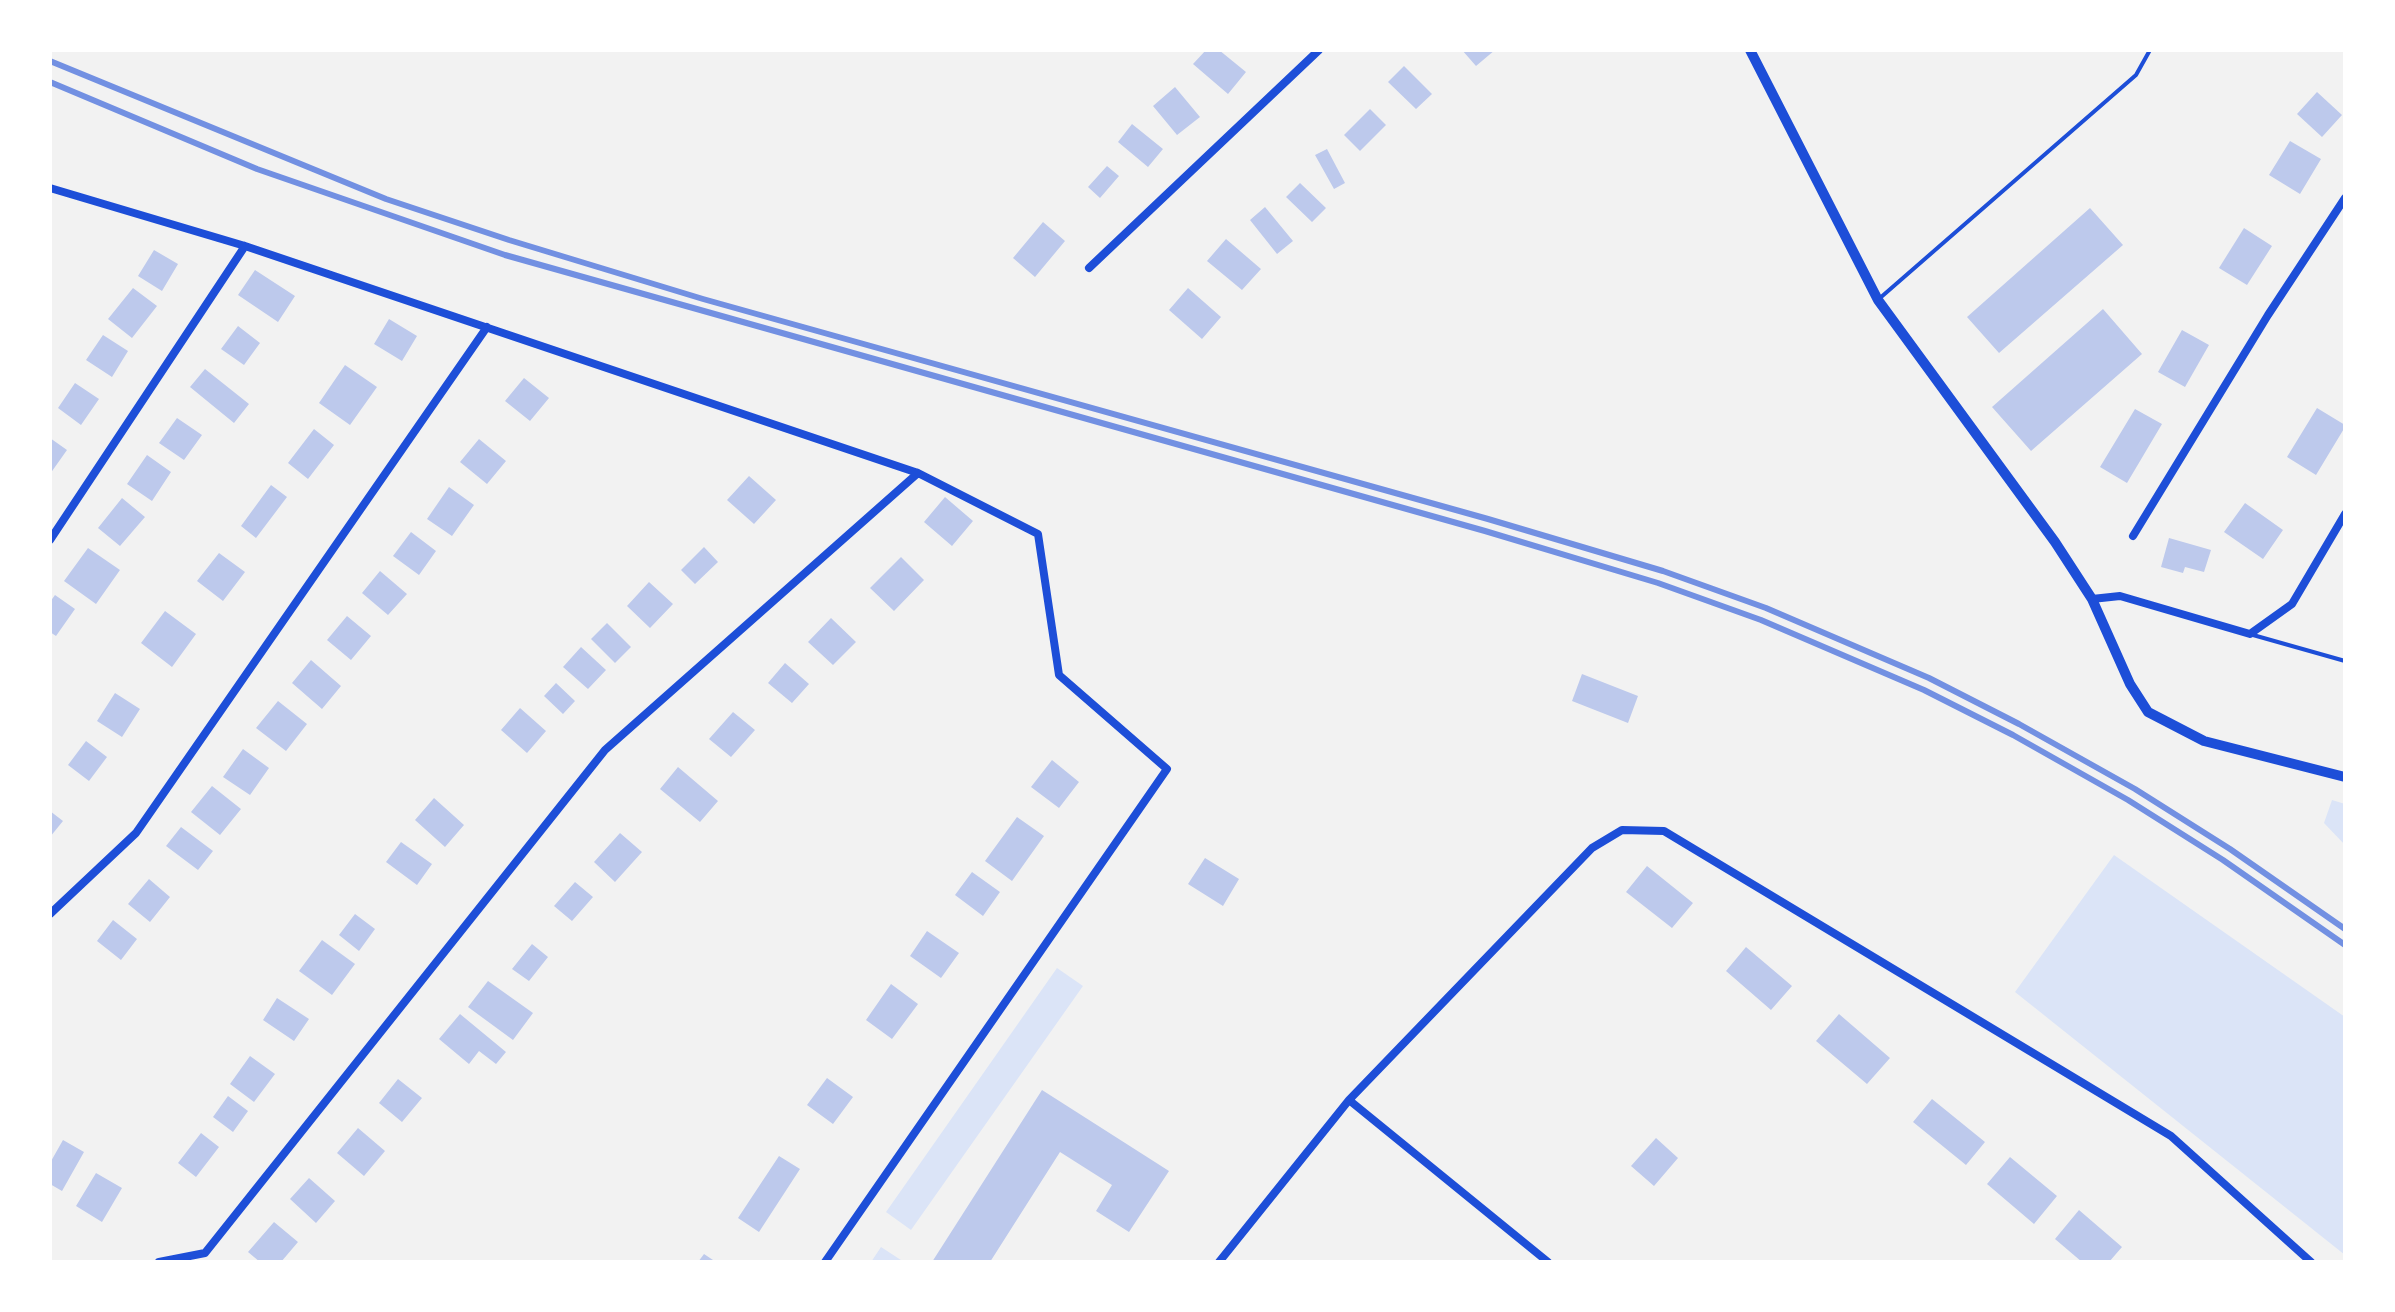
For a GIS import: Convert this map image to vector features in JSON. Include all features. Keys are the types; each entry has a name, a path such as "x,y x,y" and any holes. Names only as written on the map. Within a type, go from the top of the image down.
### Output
{"street":[{"path":"1089,268 1319,50"},
{"path":"1750,50 1878,300 2047,531 2092,599 2130,684 2148,712 2204,741 2345,777"},
{"path":"50,188 245,246 918,473 1038,534 1059,675 1167,769 825,1262"},
{"path":"2133,536 2268,315 2345,198"},
{"path":"50,540 245,246"},
{"path":"50,914 136,833 487,327"},
{"path":"159,1262 205,1253 605,750 918,473"},
{"path":"2092,599 2120,596 2250,634 2292,604 2345,514"},
{"path":"1219,1262 1349,1100 1592,848 1622,830 1664,831 2171,1136 2311,1262"},
{"path":"1349,1100 1548,1262"}],"lane":[{"path":"1878,300 2136,75 2150,50"},
{"path":"2250,634 2345,661"}],"shaded area":[{"path":"2332,800 2345,804 2345,845 2324,823"},
{"path":"2114,855 2345,1017 2345,1255 2015,992"},
{"path":"1057,968 1083,986 911,1230 886,1212"},
{"path":"881,1247 904,1262 871,1262"}],"building":[{"path":"1206,50 1219,50 1246,72 1228,94 1193,64"},
{"path":"1462,50 1495,50 1476,66"},
{"path":"1404,66 1432,94 1416,109 1388,82"},
{"path":"1175,87 1200,117 1177,135 1153,106"},
{"path":"2317,92 2342,115 2322,137 2297,114"},
{"path":"1370,109 1386,125 1360,151 1344,135"},
{"path":"1132,124 1163,149 1148,167 1118,142"},
{"path":"2290,141 2321,159 2300,194 2269,175"},
{"path":"1327,149 1345,183 1334,189 1315,155"},
{"path":"1107,166 1119,176 1100,198 1088,187"},
{"path":"1300,183 1326,208 1312,222 1286,197"},
{"path":"1265,207 1293,241 1277,254 1250,220"},
{"path":"2090,208 2123,245 1999,353 1967,317"},
{"path":"1043,222 1065,241 1035,277 1013,258"},
{"path":"2244,228 2272,246 2247,285 2219,268"},
{"path":"1226,239 1261,269 1242,290 1207,261"},
{"path":"154,250 178,264 162,291 138,276"},
{"path":"255,270 295,296 278,322 238,295"},
{"path":"133,288 157,306 132,338 108,319"},
{"path":"1188,288 1221,317 1202,339 1169,310"},
{"path":"2103,309 2142,354 2031,451 1992,407"},
{"path":"389,319 417,336 402,361 374,344"},
{"path":"238,326 260,343 244,365 221,349"},
{"path":"2182,330 2209,345 2185,387 2158,372"},
{"path":"103,335 128,351 112,377 86,360"},
{"path":"345,365 377,387 350,425 319,403"},
{"path":"205,369 249,404 234,423 190,387"},
{"path":"524,378 549,398 530,421 505,401"},
{"path":"75,383 99,399 81,425 58,408"},
{"path":"2317,408 2345,427 2316,475 2287,457"},
{"path":"2135,409 2162,424 2127,483 2100,467"},
{"path":"177,418 202,435 184,460 159,443"},
{"path":"314,429 334,445 308,479 288,463"},
{"path":"50,438 67,450 50,474"},
{"path":"479,439 506,461 487,484 460,462"},
{"path":"147,455 171,472 152,501 127,484"},
{"path":"749,476 776,500 754,524 727,500"},
{"path":"271,485 287,497 256,538 241,526"},
{"path":"449,487 474,505 452,536 427,519"},
{"path":"945,497 973,521 952,546 924,522"},
{"path":"122,498 145,517 120,546 98,528"},
{"path":"2245,503 2283,530 2263,559 2224,532"},
{"path":"411,532 436,551 419,575 393,556"},
{"path":"2169,538 2211,550 2204,572 2185,567 2183,573 2161,567"},
{"path":"704,547 718,562 695,584 681,570"},
{"path":"88,548 120,570 96,604 64,581"},
{"path":"219,553 245,572 223,601 197,581"},
{"path":"901,557 924,580 894,611 870,588"},
{"path":"380,571 407,594 388,615 362,593"},
{"path":"649,582 673,604 650,628 627,606"},
{"path":"55,595 75,609 56,636 50,632 50,602"},
{"path":"165,611 196,634 172,667 141,643"},
{"path":"347,616 371,636 351,660 327,640"},
{"path":"831,618 856,642 833,665 808,642"},
{"path":"607,623 631,647 615,663 591,639"},
{"path":"581,647 606,670 588,689 563,667"},
{"path":"311,660 341,686 322,709 292,683"},
{"path":"785,663 809,684 792,703 768,683"},
{"path":"1582,674 1638,696 1628,723 1572,701"},
{"path":"556,683 575,701 563,714 544,696"},
{"path":"115,693 140,709 122,737 97,721"},
{"path":"278,701 307,724 286,751 256,728"},
{"path":"520,708 546,731 527,753 501,730"},
{"path":"733,712 755,730 731,757 709,739"},
{"path":"86,741 107,757 89,781 68,765"},
{"path":"243,749 269,768 250,795 223,777"},
{"path":"1052,760 1079,782 1059,808 1031,787"},
{"path":"678,767 718,801 700,822 660,789"},
{"path":"212,786 241,809 220,835 191,812"},
{"path":"434,798 464,825 445,847 415,820"},
{"path":"50,811 63,821 50,837"},
{"path":"1017,817 1044,836 1012,881 985,861"},
{"path":"181,827 213,851 198,870 166,846"},
{"path":"620,833 642,852 615,882 594,862"},
{"path":"401,842 432,864 417,885 386,862"},
{"path":"1205,858 1239,879 1223,906 1188,884"},
{"path":"1647,866 1693,903 1672,928 1626,892"},
{"path":"972,872 1000,892 983,916 955,895"},
{"path":"149,879 170,897 150,922 128,904"},
{"path":"575,882 593,897 572,921 554,906"},
{"path":"355,914 375,929 359,951 339,935"},
{"path":"113,920 137,939 121,960 97,941"},
{"path":"927,931 959,953 941,978 910,956"},
{"path":"322,940 355,964 332,995 299,971"},
{"path":"532,944 548,957 529,981 512,969"},
{"path":"1746,947 1792,986 1771,1010 1726,971"},
{"path":"488,981 533,1013 513,1040 468,1007"},
{"path":"891,984 918,1004 892,1039 866,1020"},
{"path":"277,998 309,1019 294,1041 263,1020"},
{"path":"460,1014 506,1052 496,1064 479,1051 469,1064 439,1039"},
{"path":"1839,1014 1890,1058 1867,1084 1816,1041"},
{"path":"250,1056 275,1074 254,1102 230,1084"},
{"path":"827,1078 853,1097 833,1124 807,1105"},
{"path":"398,1079 422,1098 402,1122 379,1103"},
{"path":"1042,1090 1169,1171 1129,1232 1096,1211 1112,1185 1060,1152 990,1262 932,1262"},
{"path":"228,1096 248,1111 233,1132 213,1117"},
{"path":"1932,1099 1985,1142 1966,1165 1913,1122"},
{"path":"358,1128 385,1151 364,1176 337,1153"},
{"path":"201,1133 219,1147 196,1177 178,1163"},
{"path":"1656,1138 1678,1158 1654,1186 1631,1166"},
{"path":"63,1140 84,1152 62,1191 50,1184 50,1163"},
{"path":"779,1156 800,1169 759,1232 738,1218"},
{"path":"2010,1157 2057,1196 2034,1224 1987,1184"},
{"path":"96,1173 122,1188 102,1222 76,1206"},
{"path":"309,1178 335,1201 316,1223 290,1199"},
{"path":"2079,1210 2122,1247 2109,1262 2082,1262 2055,1239"},
{"path":"274,1222 298,1242 281,1262 260,1262 248,1252"},
{"path":"704,1254 716,1262 698,1262"}],"railway":[{"path":"50,61 386,199 509,240 703,299 1488,519 1663,571 1766,608 1929,678 2019,724 2135,789 2230,849 2345,929"},
{"path":"50,82 257,169 505,255 1485,531 1658,583 1761,620 1924,690 2013,735 2128,800 2223,860 2345,945"}]}
